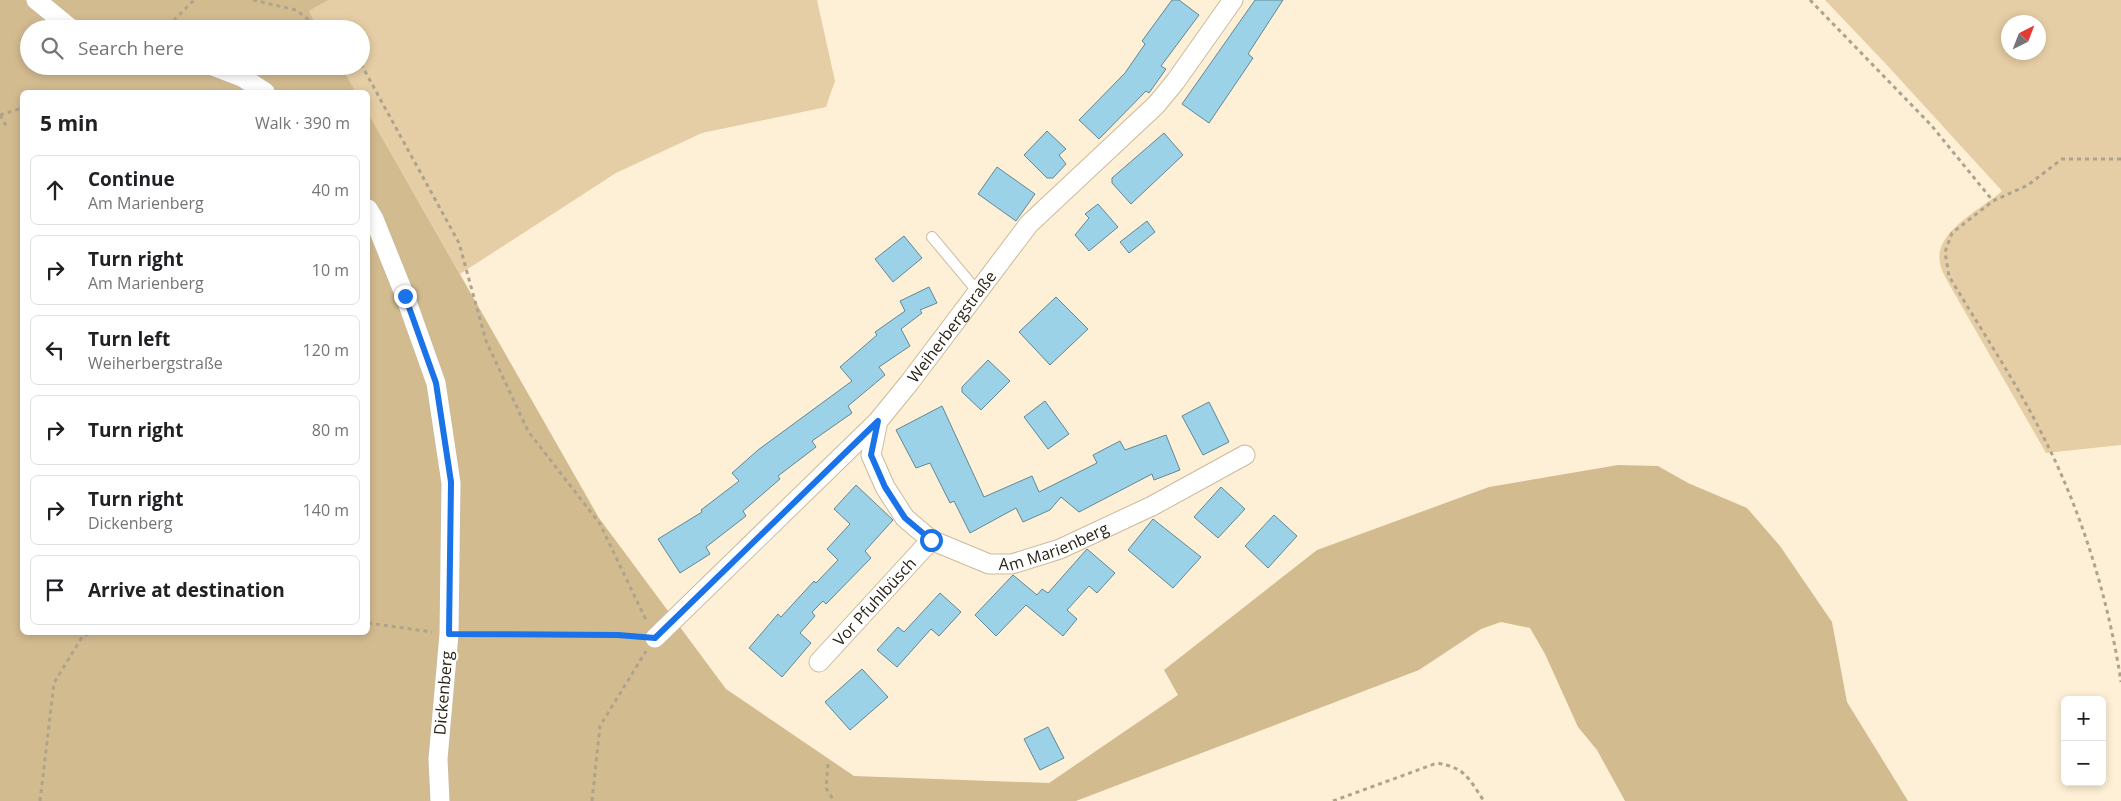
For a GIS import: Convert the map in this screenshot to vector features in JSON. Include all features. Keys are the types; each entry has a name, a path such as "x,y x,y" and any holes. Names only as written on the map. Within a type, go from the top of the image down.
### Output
{"street":[{"path":"36,0 60,20"},
{"name":"Weiherbergstraße","path":"655,638 878,421 1029,224 1156,105 1175,82 1232,0"},
{"path":"239,75 262,90"},
{"name":"Dickenberg","path":"370,212 402,287 436,383 451,482 449,634 438,759 440,801"},
{"name":"Am Marienberg","path":"878,421 871,455 885,487 905,518 931,540 989,564 1012,564 1060,549 1152,506 1245,456"},
{"name":"Vor Pfuhlbüsch","path":"819,662 931,540"}],"lane":[{"path":"932,238 978,292"}],"path":[{"path":"174,20 194,0"},
{"path":"254,0 296,10 309,20"},
{"path":"1810,0 1931,125 1993,201"},
{"path":"367,75 459,243 486,341 528,431 600,524 655,638"},
{"path":"8,129 0,115 20,109"},
{"path":"2121,159 2062,159 2028,185 1993,201 1952,234 1945,252 1948,276 2046,440 2086,535 2115,642 2121,682"},
{"path":"370,623 449,634 618,635 655,638"},
{"path":"40,801 54,683 82,637 86,635"},
{"path":"592,801 600,726 655,638"},
{"path":"1333,801 1437,762 1451,765 1466,774 1484,801"},
{"path":"828,764 826,788 834,801"}],"shaded area":[{"path":"0,0 329,0 309,11 314,20 20,20 20,75 346,75 355,90 20,90 20,635 370,635 370,117 599,518 726,689 854,776 1049,783 1178,695 1164,670 1317,550 1489,487 1618,465 1658,466 1688,483 1747,508 1780,546 1832,622 1847,702 1908,801 1625,801 1597,750 1578,727 1545,654 1530,628 1501,622 1481,629 1419,670 1076,801 0,801"},
{"path":"329,0 817,0 835,81 826,107 702,133 616,173 460,274 370,116 370,90 355,90 346,75 370,75 370,20 314,20 309,11"},
{"path":"1825,0 2121,0 2121,445 2046,453 1942,271 1940,252 1944,241 1951,231 2002,191"}],"building":[{"path":"1172,0 1179,0 1199,15 1161,66 1166,69 1149,93 1146,91 1099,139 1079,120 1125,73 1145,44 1142,41"},
{"path":"1255,0 1283,0 1248,54 1253,58 1209,123 1182,104"},
{"path":"1047,131 1066,149 1059,155 1066,164 1053,178 1047,178 1024,155"},
{"path":"1164,133 1183,155 1131,204 1112,183 1112,178"},
{"path":"997,167 1035,194 1016,221 978,194"},
{"path":"1098,204 1118,227 1089,251 1075,235 1089,218 1085,214"},
{"path":"1147,221 1155,232 1129,253 1120,242"},
{"path":"904,236 922,258 893,282 875,259"},
{"path":"929,287 937,303 920,310 922,313 901,329 910,346 879,367 885,375 848,406 852,413 812,441 816,447 778,476 780,479 743,511 746,516 706,547 710,554 680,573 658,539 702,512 701,510 739,481 732,473 758,450 852,381 840,367 877,335 875,332 905,311 900,301"},
{"path":"1056,297 1088,329 1050,365 1019,332"},
{"path":"988,360 1010,381 981,410 962,392 962,387"},
{"path":"1045,401 1069,434 1048,449 1024,417"},
{"path":"1209,402 1229,442 1203,455 1182,416"},
{"path":"942,406 984,497 1032,476 1039,492 1097,463 1093,455 1120,441 1125,450 1166,435 1180,470 1154,480 1152,474 1079,512 1061,497 1050,510 1023,522 1016,508 970,533 954,501 950,503 930,463 916,468 896,430"},
{"path":"856,485 893,520 865,551 871,558 826,604 823,601 812,612 815,616 800,633 811,643 782,677 749,648 778,614 781,617 814,581 816,583 838,560 827,549 850,524 834,509"},
{"path":"1221,487 1245,509 1218,538 1194,517"},
{"path":"1274,515 1297,536 1268,568 1245,546"},
{"path":"1153,519 1201,557 1173,588 1128,550"},
{"path":"1087,549 1115,573 1097,593 1089,586 1067,610 1077,619 1063,636 1026,605 996,636 975,615 1013,575 1037,595 1042,589 1048,593"},
{"path":"940,593 961,612 939,636 931,629 897,667 877,650 898,627 904,632"},
{"path":"862,669 888,697 850,730 825,702"},
{"path":"1048,727 1064,758 1040,770 1024,739"}],"route":[{"path":"405,296 436,383 451,482 449,634 618,635 655,638 878,421 871,455 885,487 905,518 931,540"}]}
